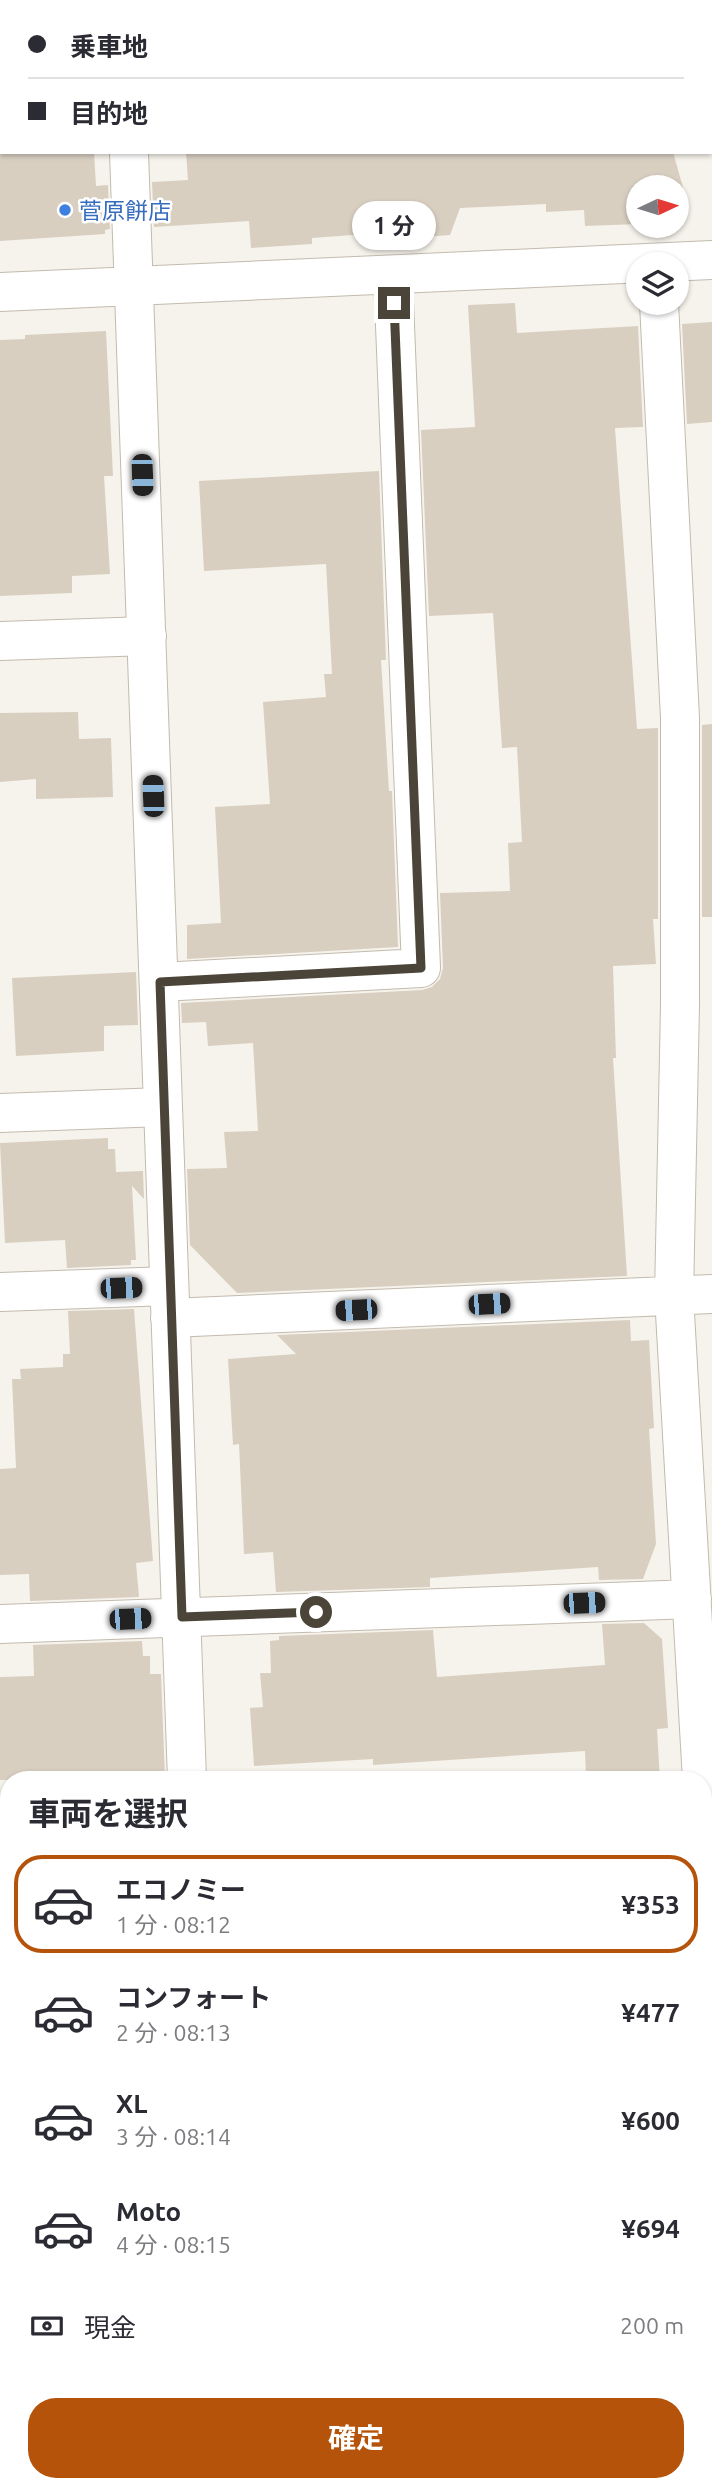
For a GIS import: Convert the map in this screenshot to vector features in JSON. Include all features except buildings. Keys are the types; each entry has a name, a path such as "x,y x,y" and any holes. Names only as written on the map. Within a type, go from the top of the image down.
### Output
{"street":[{"path":"129,154 187,1771"},
{"path":"689,262 712,260"},
{"path":"0,292 626,265"},
{"path":"160,982 421,968 393,276"},
{"path":"660,315 680,718 680,1005 674,1296 702,1771"},
{"path":"0,641 147,636"},
{"path":"0,1113 162,1107"},
{"path":"0,1292 170,1302 712,1294"},
{"path":"0,1624 692,1599"}],"place":[{"name":"菅原餅店","path":"65,210"}],"route":[{"path":"316,1612 182,1617 162,1107 160,982 421,968 394,303"}]}
